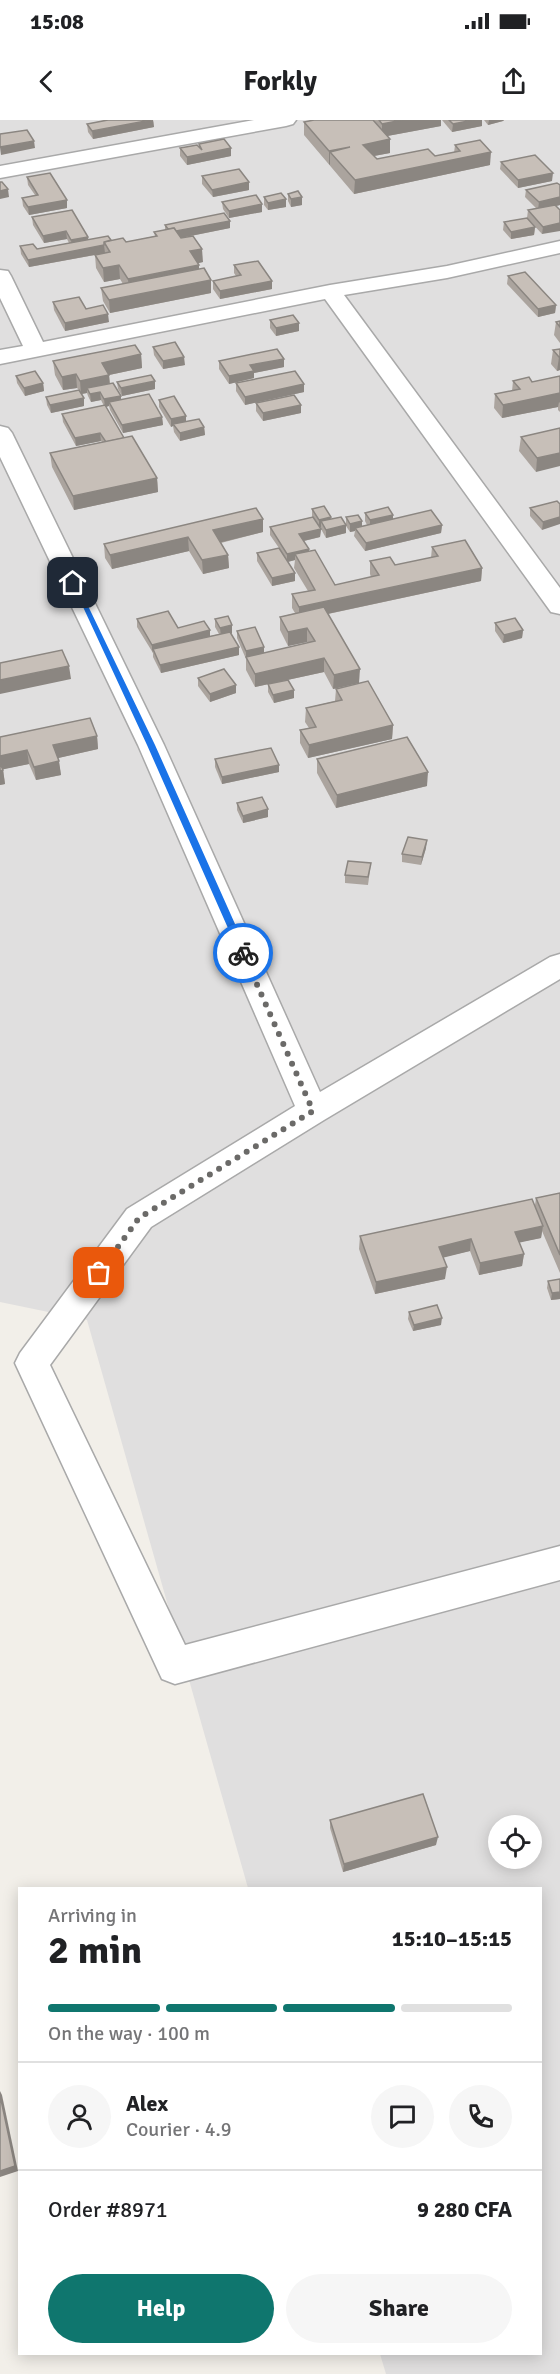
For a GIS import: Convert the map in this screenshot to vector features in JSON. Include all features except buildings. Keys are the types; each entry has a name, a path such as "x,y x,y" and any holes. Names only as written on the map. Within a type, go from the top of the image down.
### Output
{"street":[{"path":"0,172 286,120"},
{"path":"0,357 330,291 447,272 560,247"},
{"path":"0,276 36,350"},
{"path":"330,291 560,606"},
{"path":"0,433 151,745 313,1111"},
{"path":"560,965 313,1111 139,1218 32,1363 175,1666 560,1563"}],"shaded area":[{"path":"0,120 560,120 560,2374 386,2374 380,2355 542,2355 542,1887 248,1887 87,1320 0,1302"}],"way so far":[{"path":"99,1273 139,1218 313,1111 243,953"}],"route":[{"path":"73,583 151,745 243,953"}]}
